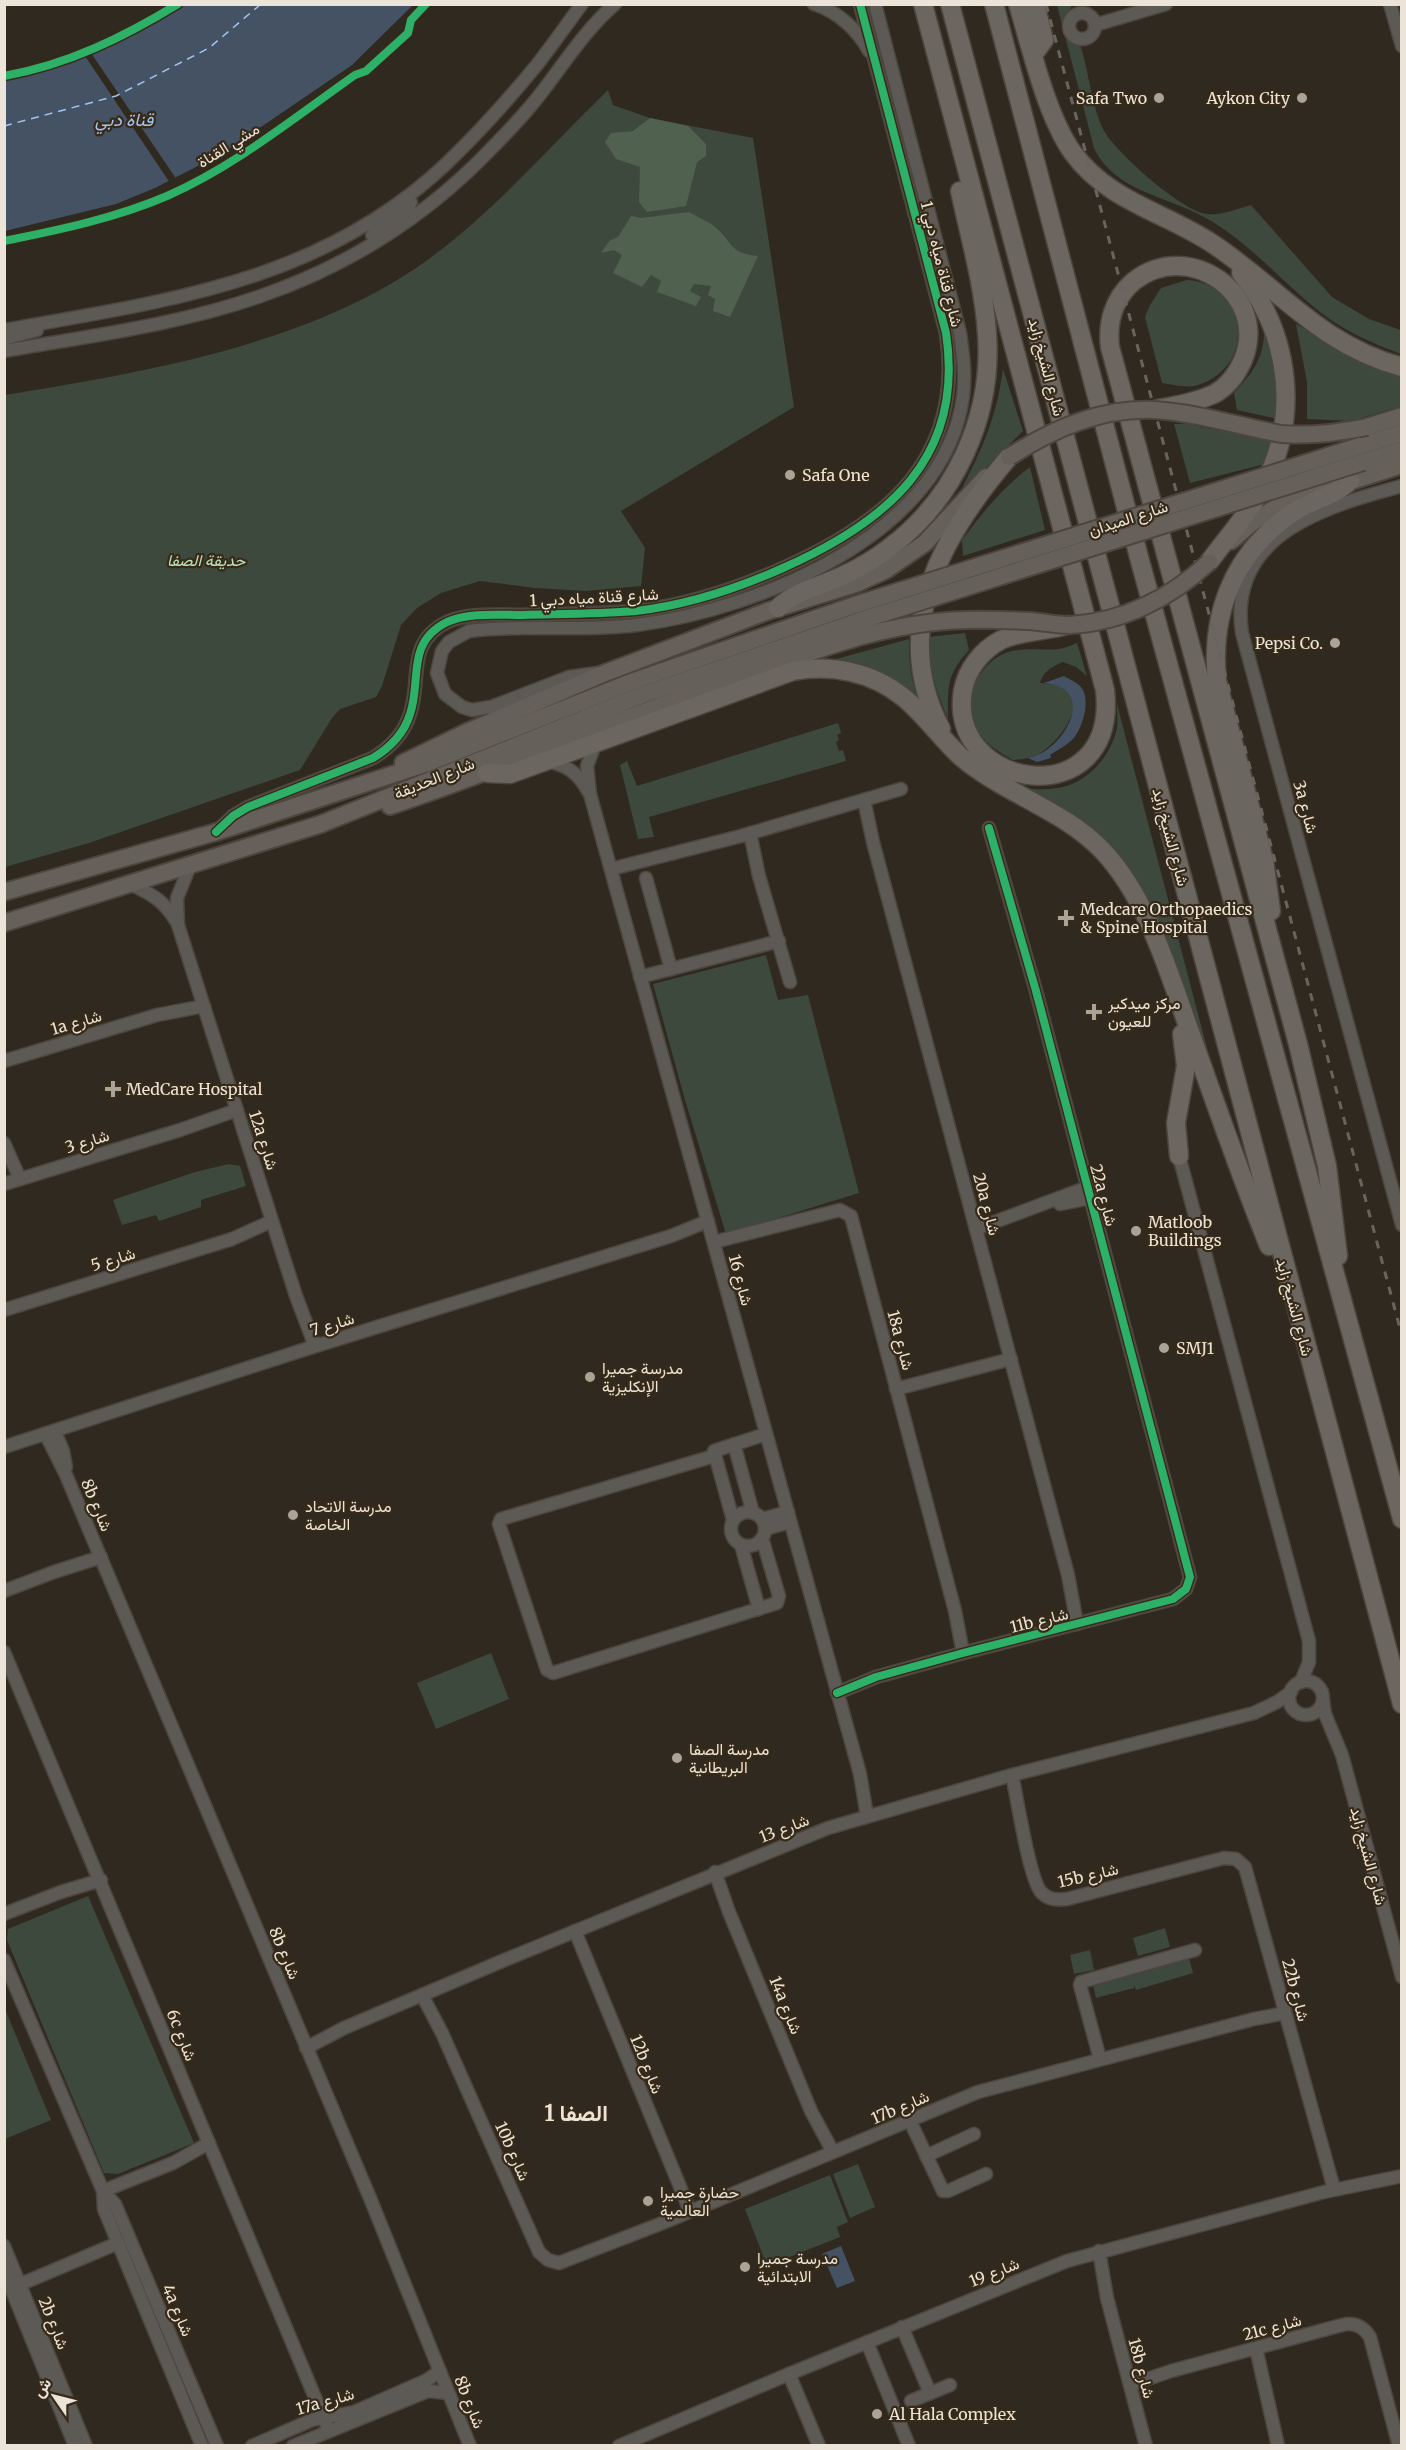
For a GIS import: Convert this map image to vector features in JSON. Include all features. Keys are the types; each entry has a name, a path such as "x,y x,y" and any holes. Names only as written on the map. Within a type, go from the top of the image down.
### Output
{"highway":[{"path":"922,4 1102,677 1107,703 1106,716 1098,741 1087,756 1072,769 1048,776 1023,775 1000,766 981,751 967,731 963,716 964,686 978,658 1002,640 1068,625"},
{"name":"شارع الشيخ زايد","path":"950,4 1401,1704"},
{"path":"994,4 1143,573 1401,1519"},
{"path":"1018,4 1033,55 1061,132 1073,153 1091,174 1127,201 1183,226 1213,244 1244,266 1302,316 1330,336 1361,352 1401,367"},
{"path":"1033,55 1044,40 1035,4"},
{"path":"778,608 793,596 859,567 905,536 923,518 947,486 962,461 974,431 986,383 987,334 958,178 949,106"},
{"path":"1209,562 1250,507 1269,474 1282,437 1287,397 1282,355 1269,315 1248,282 1213,244"},
{"path":"1154,410 1185,404 1214,393 1233,378 1244,356 1247,345 1247,320 1237,298 1221,280 1199,270 1176,266 1164,267 1132,283 1117,301 1112,312 1110,347 1298,1044 1327,1166 1336,1226 1340,1293"},
{"path":"962,757 941,728 927,694 922,660 924,608 932,574 946,543 976,498 1010,457"},
{"path":"1270,943 1270,900 1264,860 1217,681 1215,661 1218,621 1231,583 1247,557 1266,534 1298,509 1350,481"},
{"path":"487,773 510,774 800,670 822,668 859,674 892,689 962,757 1001,785 1074,826 1101,849 1123,876 1137,899 1175,991 1251,1202 1295,1307"},
{"path":"1175,991 1186,1058 1176,1122 1179,1156"}],"main road":[{"path":"382,778 430,749 605,673 778,608 858,583 900,562 925,543 978,484 1010,457 1047,434 1088,419 1121,412 1154,410 1209,418 1281,434 1316,435 1367,427 1401,416"},
{"name":"شارع الميدان","path":"859,621 1362,454 1401,433"},
{"name":"شارع الميدان","path":"1362,454 1401,450"},
{"path":"360,808 382,809 487,773 859,621 924,623 967,620 1068,625 1110,618 1141,608 1177,588 1268,512 1299,496 1401,465"},
{"name":"شارع الحديقة","path":"4,892 216,832 382,778 456,753 645,677 859,621"},
{"name":"شارع الحديقة","path":"10,918 132,885 280,838 642,695 859,621"}],"street":[{"path":"567,24 577,4"},
{"path":"4,330 135,308 250,279 340,240 404,199 447,163 537,65 582,4"},
{"path":"4,351 179,318 260,297 323,270 398,228 442,195 477,163 527,110 585,35 615,4"},
{"path":"814,4 824,7 844,20 859,36 876,62"},
{"name":"شارع قناة مياه دبي 1","path":"216,832 233,816 248,807 373,758 387,749 405,727 411,713 418,654 434,632 445,623 472,616 636,610 666,606 731,590 794,563 853,532 903,492 927,455 941,423 948,386 946,333 860,4"},
{"name":"شارع قناة مياه دبي 1","path":"605,673 576,675 491,707 472,710 453,702 445,694 437,673 442,651 458,635 469,631 620,626 657,621 732,603 798,576 860,543 911,501 929,479 944,454 955,427 963,398 964,376 960,333 875,4"},
{"path":"1095,25 1166,4"},
{"path":"1390,4 1401,46"},
{"path":"1077,9 1089,15 1095,25 1095,30 1089,38 1075,38 1070,31 1069,23 1077,9"},
{"path":"323,270 340,253 373,235 407,210 411,202 404,199"},
{"path":"4,339 30,333 57,321"},
{"name":"3a شارع","path":"1401,486 1322,510 1292,527 1269,547 1250,571 1244,584 1240,609 1242,633 1397,1198 1401,1225"},
{"name":"شارع 16","path":"596,742 587,766 590,794 872,1814"},
{"name":"شارع 16","path":"545,761 556,763 572,771 590,794"},
{"path":"611,869 746,835 901,789"},
{"name":"20a شارع","path":"860,801 873,842 1082,1623"},
{"name":"22a شارع","path":"988,828 1090,1193 1190,1570"},
{"path":"746,835 790,982"},
{"name":"12a شارع","path":"178,925 177,898 190,866"},
{"path":"646,878 671,969"},
{"name":"12a شارع","path":"132,885 164,903 178,925 311,1347"},
{"path":"640,977 779,941"},
{"name":"1a شارع","path":"4,1061 202,1001"},
{"name":"شارع 3","path":"12,1182 238,1114"},
{"path":"4,1143 12,1182"},
{"path":"4,1155 12,1182"},
{"path":"1179,1156 1309,1641 1309,1662 1301,1682 1290,1692 1290,1702 1296,1711 1310,1714 1335,1736"},
{"path":"975,1224 1090,1193"},
{"name":"18a شارع","path":"711,1232 840,1210 848,1213 955,1611 968,1651"},
{"name":"شارع 5","path":"4,1310 273,1225"},
{"name":"شارع 7","path":"4,1447 51,1434 311,1347 671,1236 711,1232"},
{"path":"897,1389 1011,1359"},
{"path":"26,1441 58,1451 77,1424"},
{"name":"8b شارع","path":"51,1434 470,2445"},
{"path":"759,1609 741,1545 731,1534 733,1520 714,1456 716,1450 766,1434"},
{"path":"714,1456 502,1519 499,1524 548,1670 551,1673 774,1605 779,1598 761,1525 734,1444"},
{"path":"733,1520 744,1512 761,1525"},
{"path":"741,1545 750,1546 761,1525 789,1517"},
{"path":"4,1591 99,1553"},
{"name":"11b شارع","path":"836,1688 968,1651 1173,1599 1186,1589 1190,1570"},
{"name":"6c شارع","path":"4,1652 329,2431"},
{"path":"1301,1682 1307,1681 1318,1685 1323,1695 1323,1701 1316,1712 1310,1714"},
{"name":"شارع 13","path":"1254,1713 1290,1692"},
{"name":"شارع الشيخ زايد","path":"1323,1701 1325,1714 1335,1736 1401,1977"},
{"name":"شارع 13","path":"305,2044 711,1874 828,1828 1008,1776 1254,1713 1296,1711"},
{"name":"15b شارع","path":"1008,1776 1039,1889 1042,1894 1054,1899 1067,1899 1224,1858"},
{"name":"22b شارع","path":"1224,1858 1236,1859 1248,1872 1320,2144 1329,2191"},
{"name":"14a شارع","path":"711,1874 729,1912 829,2154"},
{"path":"4,1914 99,1876"},
{"name":"12b شارع","path":"574,1931 690,2211"},
{"path":"1100,2059 1081,1982 1195,1950"},
{"name":"4a شارع","path":"4,1960 103,2191 115,2204 202,2445"},
{"name":"10b شارع","path":"427,1993 442,2033 539,2252 553,2262 569,2260"},
{"name":"17b شارع","path":"569,2260 984,2090 1254,2019 1284,2009"},
{"path":"910,2121 941,2190 945,2192 986,2174"},
{"path":"926,2156 974,2134"},
{"path":"103,2191 210,2147"},
{"name":"شارع 19","path":"619,2445 1050,2267 1094,2253 1329,2191 1400,2175"},
{"name":"4a شارع","path":"103,2191 103,2205 118,2243 217,2445"},
{"path":"12,2288 118,2243"},
{"name":"2b شارع","path":"4,2246 12,2288 75,2445"},
{"name":"18b شارع","path":"1094,2253 1146,2445"},
{"name":"2b شارع","path":"4,2271 87,2445"},
{"name":"21c شارع","path":"1128,2380 1171,2371 1348,2324 1361,2327 1370,2337 1398,2445"},
{"path":"902,2327 930,2393"},
{"path":"867,2342 909,2445"},
{"path":"1250,2349 1278,2445"},
{"name":"17a شارع","path":"252,2445 312,2420 354,2412 427,2380 440,2371"},
{"path":"789,2373 819,2445"},
{"path":"911,2401 950,2385"},
{"name":"17a شارع","path":"293,2445 428,2391 447,2393"}],"green space":[{"path":"1057,5 1072,5 1066,23 1066,34 1069,39 1081,47 1098,117 1108,137 1119,150 1148,178 1195,210 1206,214 1217,214 1251,205 1332,297 1369,319 1401,330 1401,354 1349,331 1320,312 1250,249 1220,227 1189,210 1142,191 1114,174 1094,148"},
{"name":"حديقة الصفا","path":"608,90 613,105 650,118 753,138 794,407 621,511 645,548 641,586 586,591 535,588 480,581 441,593 417,608 401,625 382,686 376,697 340,709 300,770 89,843 5,867 5,395 168,365 224,351 330,314 380,290 426,261 475,222"},
{"path":"650,118 688,126 706,144 706,156 697,162 686,206 647,212 639,202 640,167 616,159 605,142 611,133 633,131"},
{"path":"689,212 715,227 736,250 758,256 730,317 713,311 715,299 708,295 711,286 694,284 690,291 701,297 696,306 657,292 661,281 651,275 642,287 613,273 622,255 614,250 601,253 609,241 618,237 631,216 641,218"},
{"path":"1187,280 1209,285 1224,296 1234,312 1238,329 1236,347 1228,364 1214,378 1194,386 1162,383 1145,317 1161,288"},
{"path":"1264,315 1275,340 1282,420 1237,410 1234,393 1250,375 1259,358 1264,339"},
{"path":"1296,324 1339,348 1401,373 1401,406 1351,421 1307,419 1307,382"},
{"path":"1003,369 1023,431 959,494 987,434"},
{"path":"1174,424 1188,424 1278,442 1273,462 1190,483"},
{"path":"1030,467 1045,530 963,556 962,540 993,501"},
{"path":"965,633 969,650 952,675 948,698 948,719 934,679 928,637"},
{"path":"909,639 911,673 920,706 818,664"},
{"path":"1077,643 1087,676 1076,667 1063,662 1046,672 1040,683 1063,687 1071,694 1074,703 1072,713 1060,735 1043,751 1027,758 1013,760 991,746 980,734 972,713 973,691 983,670 991,662 1008,652 1059,649"},
{"path":"1117,704 1210,1060 1168,943 1140,887 1011,786 1058,788 1079,781 1088,775 1103,758 1114,738 1117,728"},
{"path":"838,723 841,733 837,735 839,740 836,742 839,751 843,750 846,761 649,817 654,837 638,839 620,765 627,761 637,786"},
{"path":"766,955 778,1000 808,995 859,1193 726,1234 653,984"},
{"path":"229,1164 240,1166 246,1186 201,1200 201,1207 159,1221 156,1215 122,1225 113,1200 195,1172"},
{"path":"491,1653 509,1699 436,1729 417,1683"},
{"path":"88,1896 194,2143 118,2174 104,2173 7,1940 8,1929"},
{"path":"1165,1928 1170,1947 1138,1956 1133,1938"},
{"path":"1090,1950 1094,1970 1074,1974 1070,1955"},
{"path":"1188,1954 1193,1973 1136,1990 1134,1985 1134,1988 1096,1998 1092,1980"},
{"path":"5,2009 51,2120 4,2139"},
{"path":"858,2164 875,2207 850,2218 833,2174"},
{"path":"830,2175 848,2222 837,2227 840,2237 767,2266 745,2209"}],"water":[{"name":"قناة دبي","path":"182,5 413,5 352,65 223,153 155,188 116,204 5,231 4,80 51,68 97,51 141,30"},
{"path":"1064,676 1083,691 1086,703 1084,717 1071,741 1050,755 1051,758 1037,762 1028,758 1041,754 1053,745 1070,720 1073,708 1070,696 1061,687 1044,683"},
{"path":"841,2246 855,2281 837,2288 822,2254"}],"pier":[{"path":"89,50 177,180 170,183 83,53"}],"ferry route":[{"path":"4,126 116,96 209,48 261,4"}],"railway":[{"path":"1046,4 1402,1336"}],"cycle path":[{"path":"4,76 73,57 137,28 178,4"},
{"name":"مشي القناة","path":"4,241 66,228 128,211 192,184 240,156 355,75 366,71 408,33 411,20 426,4"},
{"path":"216,832 233,816 248,807 373,758 391,745 404,728 410,714 417,663 425,640 447,622 484,615 636,611 674,605 711,595 765,576 821,550 855,529 885,506 911,480 930,450 943,416 949,377 946,333 860,4"},
{"path":"837,1693 876,1677 1173,1599 1186,1589 1190,1577 1036,991 989,828"}],"place":[{"name":"Safa Two","path":"1159,98"},
{"name":"Aykon City","path":"1302,98"},
{"name":"Safa One","path":"790,475"},
{"name":"Pepsi Co.","path":"1335,643"},
{"name":"Medcare Orthopaedics & Spine Hospital","path":"1066,918"},
{"name":"مركز ميدكير للعيون","path":"1094,1012"},
{"name":"MedCare Hospital","path":"113,1089"},
{"name":"Matloob Buildings","path":"1136,1231"},
{"name":"SMJ1","path":"1164,1348"},
{"name":"مدرسة جميرا الإنكليزية","path":"590,1377"},
{"name":"مدرسة الاتحاد الخاصة","path":"293,1515"},
{"name":"مدرسة الصفا البريطانية","path":"677,1758"},
{"name":"حضارة جميرا العالمية","path":"648,2201"},
{"name":"مدرسة جميرا الابتدائية","path":"745,2267"},
{"name":"Al Hala Complex","path":"877,2414"}],"district":[{"name":"الصفا 1","path":"576,2113"}]}
